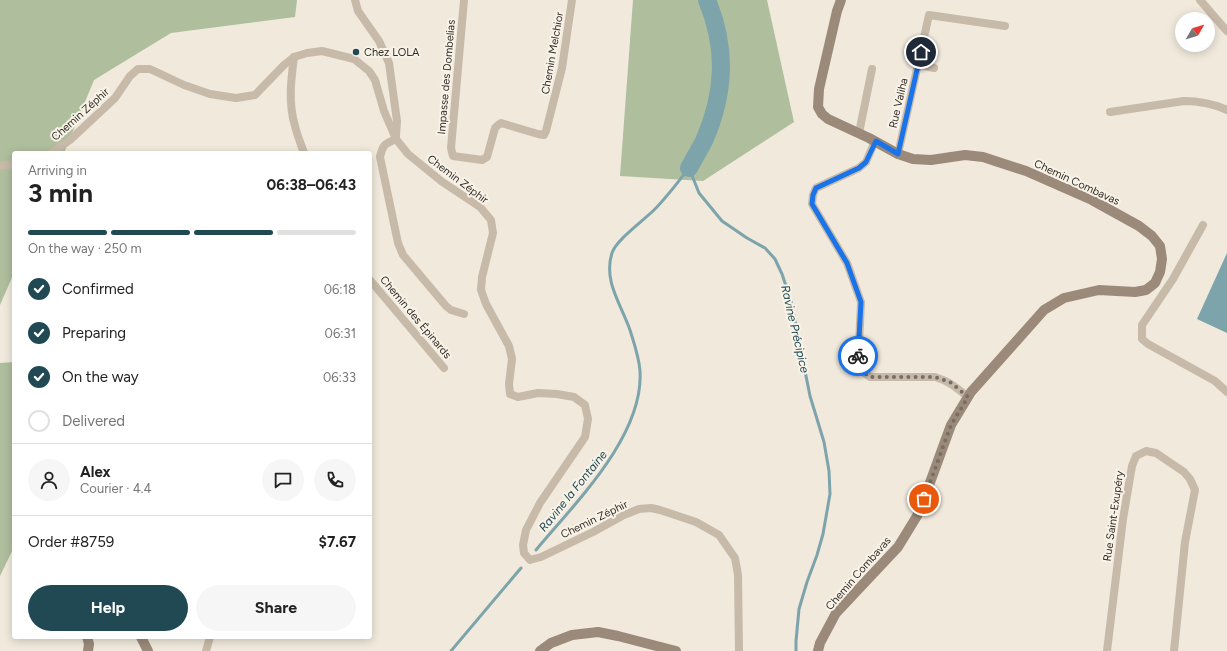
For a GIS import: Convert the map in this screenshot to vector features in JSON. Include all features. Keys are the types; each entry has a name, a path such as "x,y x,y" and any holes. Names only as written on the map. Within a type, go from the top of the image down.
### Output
{"street":[{"path":"355,0 358,10 379,40 389,63 397,121 396,139 385,144 382,148 380,157 398,242 403,255 446,306 451,310 464,314"},
{"name":"Impasse des Dombelias","path":"453,156 451,148 464,0"},
{"name":"Chemin Melchior","path":"453,156 482,160 487,157 496,128 501,123 544,135 562,68 572,0"},
{"name":"Chemin Combavas","path":"818,651 820,643 836,613 898,547 924,499 951,425 968,397 1044,310 1064,298 1099,290 1135,292 1146,290 1155,282 1160,272 1162,259 1160,246 1152,236 1139,226 1092,200 1026,171 983,157 965,155 931,160 913,159 898,154 876,141 828,119 818,108 819,89 837,11 841,0"},
{"path":"1200,0 1227,31"},
{"name":"Rue Valiha","path":"898,154 929,15 1005,26"},
{"name":"Chemin Zéphir","path":"54,151 70,140 115,98 130,76 138,69 150,69 184,85 210,94 236,98 255,95 284,65 294,57 322,51 354,59 369,71 375,80 384,111 396,139 408,154 442,182 480,207 491,220 493,233 480,290 509,346 512,359 509,384 510,394 518,397 538,393 557,394 574,397 585,405 588,419 585,437 540,503 526,530 523,545 524,553 530,560 541,557 624,515 639,509 651,508 660,510 696,522 719,534 735,558 738,575 739,651"},
{"path":"294,57 291,82 291,105 295,126 303,151"},
{"path":"918,64 934,68"},
{"path":"859,133 872,69"},
{"path":"1110,112 1184,101 1193,101 1221,107 1227,110"},
{"path":"876,141 866,162 859,168 816,188 813,195 812,204 847,263 861,302 858,366 870,377 935,377 950,382 968,397"},
{"path":"0,166 12,164"},
{"path":"1203,225 1173,278 1142,325 1142,339 1148,344 1215,381 1227,392"},
{"name":"Chemin des Épinards","path":"372,282 444,368"},
{"name":"Rue Saint-Exupéry","path":"1107,651 1123,519 1132,466 1136,456 1146,451 1156,453 1184,472 1190,479 1195,490 1185,542 1174,651"},
{"path":"540,651 551,643 572,636 598,632 676,651"},
{"path":"88,639 89,644 88,651"},
{"path":"142,639 148,651"},
{"path":"206,651 209,639"}],"green space":[{"path":"0,0 297,0 295,17 171,33 94,80 65,151 12,151 12,278 0,305"},
{"path":"633,0 767,0 794,122 703,181 620,176"},
{"path":"12,362 12,551 0,576 0,363"}],"water":[{"path":"1227,253 1227,333 1197,319"}],"waterway":[{"name":"Ravine Précipice","path":"689,168 704,141 711,123 716,105 721,70 718,36 707,0"},
{"name":"Ravine Précipice","path":"536,550 587,490 604,467 619,444 631,420 638,395 640,371 639,361 630,330 611,283 610,263 612,253 624,236 659,205 689,168 699,193 722,221 765,248 775,259 782,274 791,301 810,396 824,442 829,471 830,494 823,534 799,609 796,651"},
{"name":"Ravine la Fontaine","path":"451,651 521,568"}],"way so far":[{"path":"858,356 858,366 870,377 935,377 950,382 968,397 951,425 924,499"}],"place":[{"name":"Chez LOLA","path":"356,52"}],"route":[{"path":"858,356 861,302 847,263 812,204 813,195 816,188 859,168 866,162 876,141 898,154 921,52"}]}
